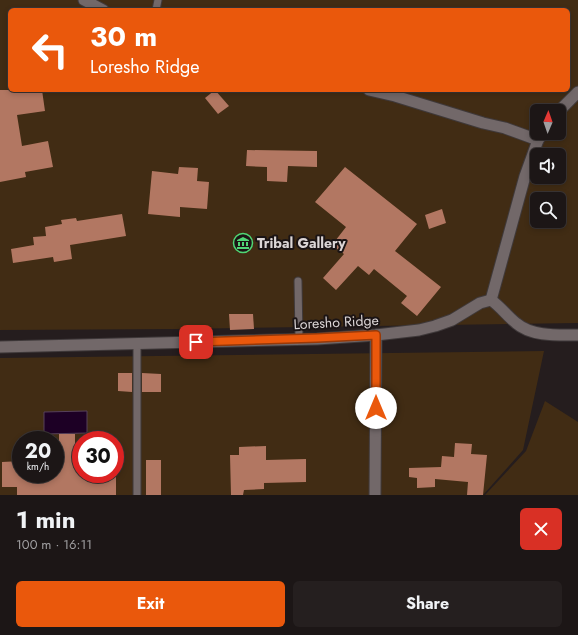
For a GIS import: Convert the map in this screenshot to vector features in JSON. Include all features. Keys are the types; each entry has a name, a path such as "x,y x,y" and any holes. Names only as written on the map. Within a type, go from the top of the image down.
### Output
{"main road":[{"path":"84,0 98,8"},
{"path":"378,92 483,123 530,134"},
{"path":"566,104 578,92"},
{"path":"538,140 525,176 491,300 500,306 518,324 526,329 544,334 578,335"},
{"name":"Loresho Ridge","path":"0,347 299,339 376,335 419,330 435,326 452,320 480,303 491,300"},
{"path":"375,495 376,335"}],"lane":[{"path":"298,281 299,339"},
{"path":"137,343 137,495"}],"shaded area":[{"path":"0,0 578,0 578,323 0,330"},
{"path":"544,351 523,450 483,495 0,495 0,358"},
{"path":"545,401 578,422 578,495 485,495 526,451"},
{"path":"87,411 87,431 72,431 72,433 64,434 64,431 44,431 44,412"}],"building":[{"path":"0,90 8,90 8,92 42,92 45,111 17,115 22,146 48,141 53,167 25,172 26,177 0,182"},
{"path":"212,92 217,92 229,106 218,114 205,98"},
{"path":"247,150 317,151 317,167 288,166 287,182 267,181 267,167 246,166"},
{"path":"179,167 198,168 197,181 209,182 207,209 180,207 180,217 148,214 152,171 178,174"},
{"path":"345,167 417,224 395,251 441,287 417,316 401,303 407,296 374,269 369,275 358,266 336,290 323,278 344,254 332,245 346,227 315,202"},
{"path":"442,209 446,223 429,229 425,215"},
{"path":"122,214 126,236 70,245 72,259 54,262 53,257 13,263 11,249 34,245 33,237 46,236 45,227 62,224 61,220 76,218 77,221"},
{"path":"229,314 253,314 254,329 230,330"},
{"path":"118,373 132,373 132,392 118,391"},
{"path":"142,373 161,374 161,392 142,392"},
{"path":"64,434 72,434 72,483 116,483 116,495 17,495 17,487 2,487 2,462 12,461 12,483 64,483"},
{"path":"455,443 472,444 471,454 487,455 483,495 467,495 468,482 435,479 435,487 417,488 417,478 409,477 409,468 441,467 442,456 454,457"},
{"path":"266,446 266,460 306,459 306,482 264,483 264,489 244,490 243,495 231,495 230,455 239,455 239,447"},
{"path":"146,460 161,460 161,495 146,495"}],"place":[{"name":"Tribal Gallery","path":"243,243"}],"route":[{"path":"196,342 376,335 376,408"}]}
